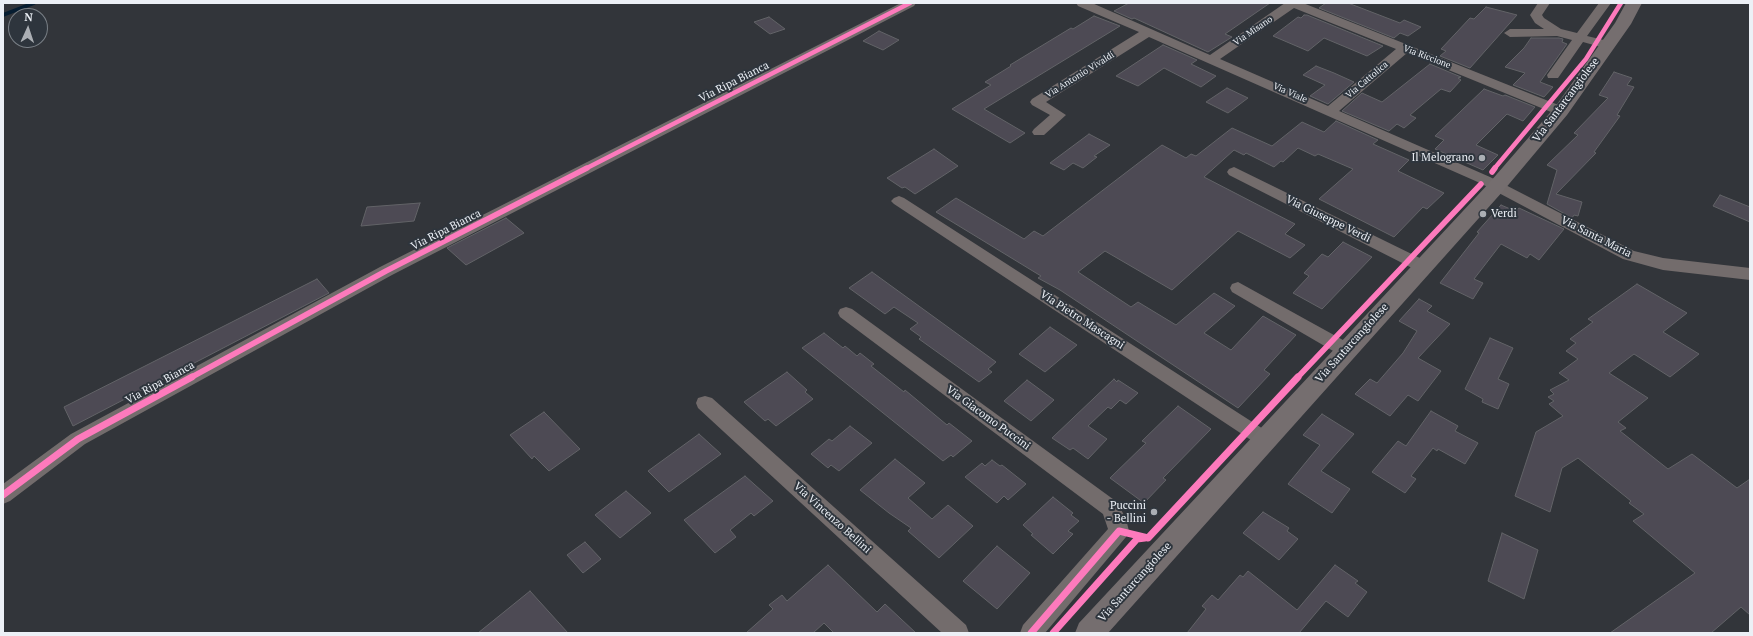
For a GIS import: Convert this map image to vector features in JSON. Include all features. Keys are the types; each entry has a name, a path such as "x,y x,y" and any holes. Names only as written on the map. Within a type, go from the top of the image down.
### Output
{"main road":[{"name":"Via Santarcangiolese","path":"1088,633 1422,266 1497,186 1561,111 1623,24 1634,3"}],"street":[{"name":"Via Ripa Bianca","path":"3,495 78,439 386,271 910,3"},
{"name":"Via Viale","path":"1082,3 1100,6 1146,33 1212,59 1497,186"},
{"name":"Via Riccione","path":"1293,3 1561,111"},
{"name":"Via Misano","path":"1212,59 1293,3"},
{"path":"1544,3 1536,15 1539,20 1557,32"},
{"path":"1553,75 1605,3"},
{"path":"1510,33 1557,32"},
{"name":"Via Santarcangiolese","path":"1557,32 1608,45"},
{"name":"Via Antonio Vivaldi","path":"1039,132 1059,115 1036,102 1146,33"},
{"name":"Via Cattolica","path":"1330,111 1404,49"},
{"name":"Via Giuseppe Verdi","path":"1234,172 1422,266"},
{"name":"Via Santa Maria","path":"1497,186 1629,255 1663,264 1750,274"},
{"name":"Via Pietro Mascagni","path":"899,201 1264,439"},
{"path":"1238,288 1346,350"},
{"name":"Via Giacomo Puccini","path":"846,313 1110,508 1116,519 1119,531 1031,633"},
{"name":"Via Vincenzo Bellini","path":"705,403 958,633"}],"building":[{"path":"1129,3 1270,3 1225,34 1232,37 1208,52 1134,18 1132,19 1114,11"},
{"path":"1326,3 1348,3 1400,23 1404,20 1421,27 1408,36 1400,33 1394,38 1319,8"},
{"path":"1486,7 1517,15 1470,68 1440,56 1446,51 1441,49 1470,18 1474,19"},
{"path":"1304,15 1383,46 1367,56 1324,38 1308,51 1273,36 1298,17 1301,18"},
{"path":"1094,16 1120,26 984,109 1025,133 1010,143 952,109 991,85 985,82 1011,66 1010,65 1071,28 1073,29"},
{"path":"769,17 785,29 770,34 754,22"},
{"path":"879,31 899,40 883,50 863,41"},
{"path":"1531,38 1559,38 1563,39 1562,42 1567,44 1540,82 1553,87 1544,97 1513,85 1525,73 1505,67 1524,48"},
{"path":"1163,45 1197,60 1191,64 1216,76 1201,87 1164,68 1138,86 1116,76"},
{"path":"1430,64 1461,77 1458,78 1461,80 1450,92 1441,89 1410,115 1416,118 1404,128 1397,124 1389,131 1342,111 1362,93 1382,102"},
{"path":"1316,66 1354,82 1328,104 1310,96 1325,85 1303,75"},
{"path":"1614,72 1632,78 1627,85 1634,87 1617,115 1620,116 1594,152 1596,153 1556,194 1582,202 1578,216 1574,215 1572,218 1547,204 1557,170 1547,165 1578,135 1574,133 1608,98 1599,95"},
{"path":"1227,88 1248,98 1228,113 1206,102"},
{"path":"1484,89 1503,96 1505,95 1535,107 1523,121 1507,114 1476,145 1498,155 1483,170 1435,149 1444,140 1435,136"},
{"path":"1336,121 1378,140 1373,144 1409,160 1398,171 1444,193 1427,209 1423,207 1394,237 1319,199 1353,169 1318,154 1315,156 1298,148 1283,162 1281,161 1274,167 1246,153 1244,155 1234,150 1204,177 1295,224 1285,234 1305,245 1290,258 1238,231 1172,290 1105,251 1078,272 1131,307 1138,302 1176,325 1214,293 1235,306 1204,333 1231,350 1263,316 1296,335 1264,370 1270,374 1238,408 1060,290 1038,278 1041,276 936,212 956,198 1024,239 1034,231 1043,236 1162,145 1186,158 1191,154 1196,156 1232,128 1272,146 1302,122 1324,132"},
{"path":"1089,134 1110,145 1094,156 1097,157 1083,168 1073,163 1064,170 1050,163"},
{"path":"934,149 958,166 915,194 905,187 902,188 887,178"},
{"path":"1720,195 1750,207 1750,222 1713,206"},
{"path":"420,203 414,221 361,226 367,207"},
{"path":"1501,205 1515,211 1519,208 1564,229 1539,260 1530,254 1527,258 1501,244 1474,279 1483,283 1473,299 1440,283 1479,233 1477,232"},
{"path":"506,218 524,233 466,265 447,248"},
{"path":"1343,242 1372,257 1322,309 1293,293 1309,276 1304,273 1322,254 1328,257"},
{"path":"872,272 996,362 988,369 992,372 979,382 919,339 921,337 910,329 918,323 894,307 885,314 849,288"},
{"path":"317,279 329,293 73,426 64,407"},
{"path":"1637,284 1687,313 1663,332 1699,354 1670,377 1634,354 1609,373 1648,398 1618,422 1626,428 1620,431 1668,469 1692,454 1737,488 1750,479 1750,615 1741,607 1711,633 1610,633 1695,573 1633,521 1644,514 1629,503 1631,501 1578,458 1562,468 1550,512 1515,496 1536,432 1563,416 1549,404 1554,401 1548,397 1554,394 1550,390 1569,380 1559,373 1578,359 1566,351 1576,343 1570,339 1593,322 1588,319"},
{"path":"1419,299 1432,306 1427,311 1450,324 1418,358 1441,371 1418,401 1408,395 1390,416 1355,394 1370,379 1377,383 1403,353 1417,331 1399,321"},
{"path":"1050,327 1077,345 1045,372 1019,354"},
{"path":"824,333 843,348 845,346 857,356 860,353 874,364 871,366 904,392 905,390 947,425 949,423 972,441 953,457 951,455 943,461 802,348"},
{"path":"1490,338 1513,348 1498,379 1509,384 1498,409 1482,402 1483,399 1465,389"},
{"path":"787,372 807,390 805,392 813,399 776,426 768,419 765,421 744,402"},
{"path":"1114,379 1138,393 1126,404 1120,400 1111,409 1108,407 1088,426 1107,439 1088,459 1073,448 1070,450 1052,438"},
{"path":"1027,380 1054,400 1031,421 1004,401"},
{"path":"1178,406 1211,429 1163,478 1166,480 1144,503 1110,478 1146,443 1142,441"},
{"path":"1431,411 1458,426 1455,431 1478,443 1465,464 1438,449 1437,451 1433,448 1411,476 1416,479 1405,493 1372,472 1398,441 1406,446"},
{"path":"544,412 580,449 549,471 534,456 532,459 510,435"},
{"path":"1322,414 1354,434 1321,471 1350,489 1332,513 1288,484 1320,445 1303,435"},
{"path":"850,426 872,443 839,471 831,465 828,468 811,454 829,439 832,441"},
{"path":"699,434 721,454 669,492 648,471"},
{"path":"895,459 925,483 908,498 932,519 948,505 973,526 939,558 908,531 911,528 860,490"},
{"path":"992,460 1000,466 1002,465 1026,484 1008,500 1004,496 997,503 965,477 982,463 985,466"},
{"path":"745,476 773,501 754,516 751,513 730,530 736,537 715,553 684,520"},
{"path":"626,491 651,513 620,538 595,515"},
{"path":"1053,497 1073,513 1071,515 1079,521 1068,531 1073,534 1053,554 1031,535 1033,534 1023,525"},
{"path":"1263,512 1289,528 1287,531 1298,539 1279,560 1243,533"},
{"path":"1502,533 1538,550 1524,599 1488,581"},
{"path":"585,542 601,559 583,573 567,555"},
{"path":"997,546 1030,573 997,609 963,581"},
{"path":"828,565 877,612 885,604 916,633 834,633 824,623 813,633 746,633 773,609 769,605 782,595 787,601"},
{"path":"1335,565 1358,581 1355,583 1367,592 1348,617 1326,601 1299,633 1187,633 1206,609 1202,606 1212,595 1218,600 1240,575 1243,577 1248,571 1297,610"},
{"path":"530,591 568,633 478,633"}],"waterway":[{"path":"3,15 34,3"}],"cycle path":[{"path":"3,495 78,439 386,271 910,3"},
{"path":"1492,172 1586,59 1621,3"},
{"path":"1031,633 1119,531 1148,538 1408,259 1481,184"},
{"path":"1053,633 1137,539 1145,538"}],"place":[{"name":"Il Melograno","path":"1482,158"},
{"name":"Verdi","path":"1483,214"},
{"name":"Puccini - Bellini","path":"1154,512"}]}
